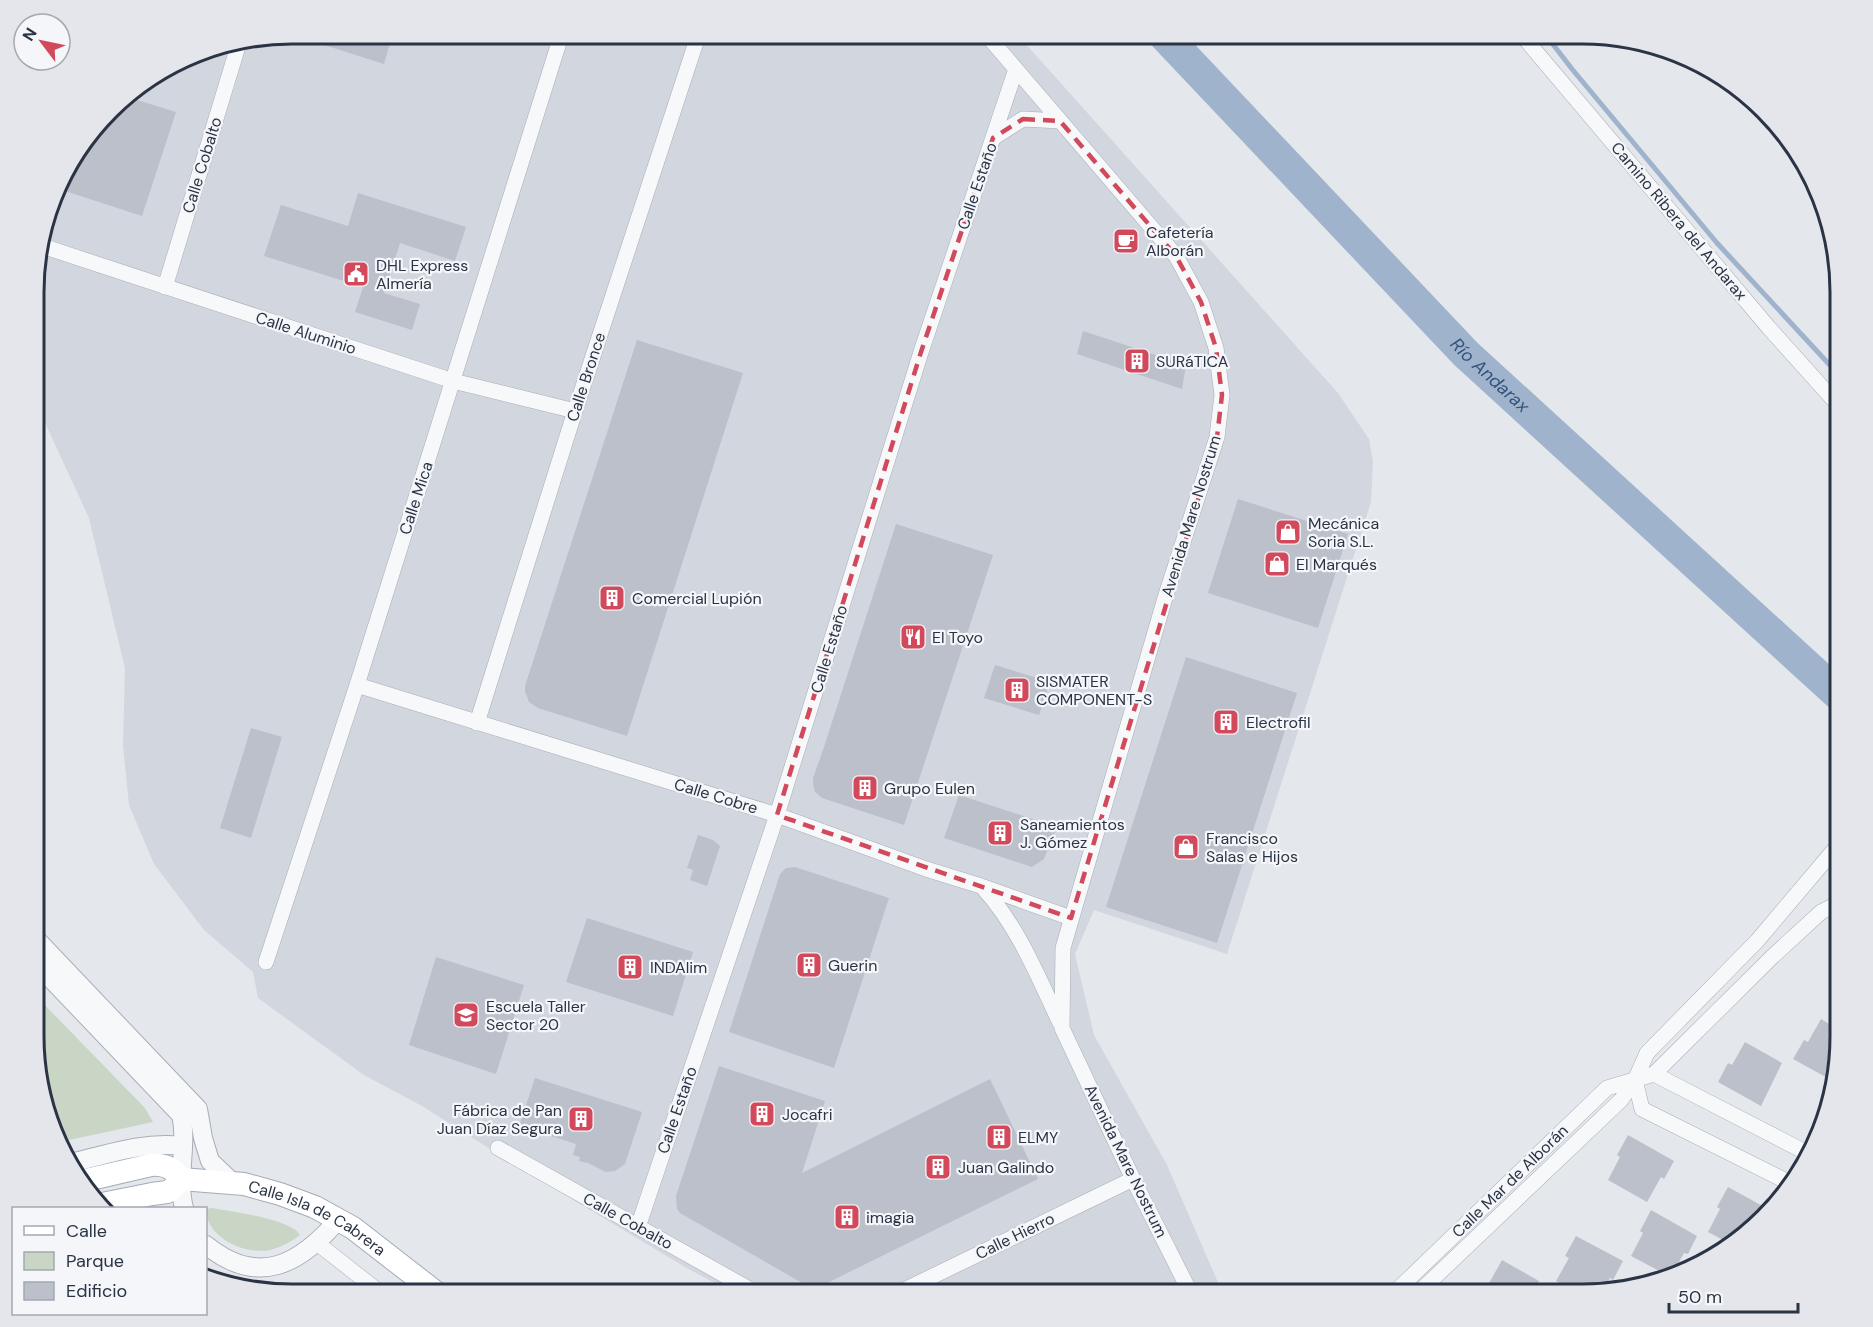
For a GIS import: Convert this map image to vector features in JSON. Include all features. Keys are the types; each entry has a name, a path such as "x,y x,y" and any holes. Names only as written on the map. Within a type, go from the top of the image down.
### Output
{"main road":[{"path":"89,1178 151,1165 177,1194"},
{"name":"Calle Isla de Cabrera","path":"177,1194 232,1182 304,1202 353,1228 425,1284"},
{"path":"108,1203 152,1194 177,1194"}],"street":[{"name":"Calle Mica","path":"266,962 357,685 559,44"},
{"name":"Calle Bronce","path":"477,723 575,411 695,44"},
{"name":"Avenida Mare Nostrum","path":"994,44 1176,256 1201,302 1216,348 1222,395 1217,437 1165,598 1063,948 1062,1028"},
{"name":"Camino Ribera del Andarax","path":"1530,44 1769,328 1830,396"},
{"name":"Calle Cobalto","path":"165,287 237,49"},
{"name":"Calle Estaño","path":"638,1227 777,815 921,352 1016,69"},
{"path":"993,138 1023,119 1060,121"},
{"name":"Calle Aluminio","path":"47,248 453,381 575,411"},
{"name":"Calle Cobre","path":"357,685 777,815 1071,918"},
{"path":"1783,1180 1642,1109 1635,1080 1647,1053 1757,941 1830,855"},
{"name":"Avenida Mare Nostrum","path":"981,886 999,904 1028,956 1133,1179 1186,1284"},
{"name":"Calle Mar de Alborán","path":"1403,1284 1607,1088 1654,1074 1772,957 1821,912 1830,908"},
{"path":"44,947 198,1109 210,1161 232,1182"},
{"path":"44,971 181,1115 183,1127 177,1194"},
{"path":"1654,1074 1801,1150"},
{"name":"Calle Mar de Alborán","path":"1428,1284 1621,1100 1635,1080"},
{"path":"78,1161 141,1147 164,1144 182,1146"},
{"name":"Calle Cobalto","path":"498,1148 740,1284"},
{"name":"Calle Hierro","path":"917,1284 1133,1179"},
{"path":"207,1264 222,1260 250,1267 274,1266 297,1257 317,1243 339,1219"},
{"name":"Calle Isla de Cabrera","path":"317,1243 370,1284"},
{"path":"207,1246 230,1261"}],"highlighted area":[{"path":"1023,119 1060,121 1176,256 1201,302 1216,348 1222,395 1217,437 1071,918 777,815 921,352 993,138"}],"shaded area":[{"path":"275,44 1026,44 1338,393 1369,439 1373,462 1371,502 1227,954 1094,910 1075,954 1094,1035 1167,1165 1219,1284 716,1284 522,1169 422,1106 364,1075 258,998 253,972 204,930 154,864 129,805 123,745 125,668 89,518 44,420 44,275 48,243 69,182 85,154 105,128 128,105 154,85 182,69 227,52"}],"green space":[{"path":"44,1004 145,1108 153,1122 67,1141 48,1084 44,1052"},
{"path":"207,1209 273,1220 295,1229 300,1235 270,1250 249,1250 220,1236 212,1228"}],"building":[{"path":"321,44 390,44 384,64"},
{"path":"135,99 176,112 142,216 65,191 85,154 105,128"},
{"name":"DHL Express Almería","path":"358,193 466,227 455,261 400,243 384,293 420,304 412,330 355,312 363,287 264,256 281,205 348,226"},
{"name":"SURáTICA","path":"1083,331 1186,365 1182,389 1077,354"},
{"name":"Comercial Lupión","path":"637,340 743,373 627,736 538,708 529,702 525,686"},
{"path":"1238,499 1348,534 1318,628 1208,593"},
{"path":"896,524 993,555 904,825 822,798 815,792 813,784 813,778"},
{"name":"Francisco Salas e Hijos","path":"1186,657 1297,693 1217,943 1106,907"},
{"name":"SISMATER COMPONENT-S","path":"995,665 1050,682 1039,715 984,698"},
{"path":"251,728 282,737 251,838 220,828"},
{"name":"Saneamientos J. Gómez","path":"959,795 1057,827 1044,859 1032,867 944,838"},
{"path":"698,835 713,840 720,846 707,886 690,880 693,870 687,868"},
{"name":"Guerin","path":"795,867 889,898 834,1068 729,1032 780,874 786,868"},
{"name":"INDAlim","path":"587,918 693,952 673,1016 566,982"},
{"name":"Escuela Taller Sector 20","path":"436,957 524,985 496,1074 409,1045"},
{"path":"1821,1019 1830,1024 1826,1077 1793,1059 1804,1040 1808,1042"},
{"path":"1745,1042 1782,1063 1761,1106 1718,1082 1728,1063 1732,1065"},
{"path":"719,1066 825,1101 802,1173 990,1079 1038,1179 825,1284 804,1284 680,1213 677,1209 676,1196"},
{"name":"Fábrica de Pan Juan Díaz Segura","path":"535,1078 642,1112 625,1164 615,1171 606,1172 579,1161 580,1157 573,1155 576,1144 519,1126"},
{"path":"1628,1135 1674,1161 1664,1179 1661,1177 1647,1202 1608,1180 1620,1157 1617,1155"},
{"path":"1728,1187 1762,1206 1722,1240 1708,1232 1720,1209 1717,1207"},
{"path":"1651,1210 1697,1236 1688,1254 1684,1253 1678,1264 1659,1271 1631,1256 1643,1233 1640,1231"},
{"path":"1576,1236 1623,1261 1613,1280 1610,1278 1608,1282 1598,1283 1562,1284 1556,1281 1569,1258 1565,1256"},
{"path":"1502,1260 1539,1281 1537,1284 1489,1284"}],"waterway":[{"name":"Río Andarax","path":"1172,44 1466,354 1830,687"},
{"path":"1553,44 1717,243 1830,365"}],"place":[{"name":"Cafetería Alborán","path":"1126,241"},
{"name":"DHL Express Almería","path":"356,274"},
{"name":"SURáTICA","path":"1137,361"},
{"name":"Mecánica Soria S.L.","path":"1288,532"},
{"name":"El Marqués","path":"1277,564"},
{"name":"Comercial Lupión","path":"612,598"},
{"name":"El Toyo","path":"913,637"},
{"name":"SISMATER COMPONENT-S","path":"1017,690"},
{"name":"Electrofil","path":"1226,722"},
{"name":"Grupo Eulen","path":"865,788"},
{"name":"Saneamientos J. Gómez","path":"1000,833"},
{"name":"Francisco Salas e Hijos","path":"1186,847"},
{"name":"Guerin","path":"809,965"},
{"name":"INDAlim","path":"630,967"},
{"name":"Escuela Taller Sector 20","path":"466,1015"},
{"name":"Jocafri","path":"762,1114"},
{"name":"Fábrica de Pan Juan Díaz Segura","path":"581,1119"},
{"name":"ELMY","path":"999,1137"},
{"name":"Juan Galindo","path":"938,1167"},
{"name":"imagia","path":"847,1217"}]}
